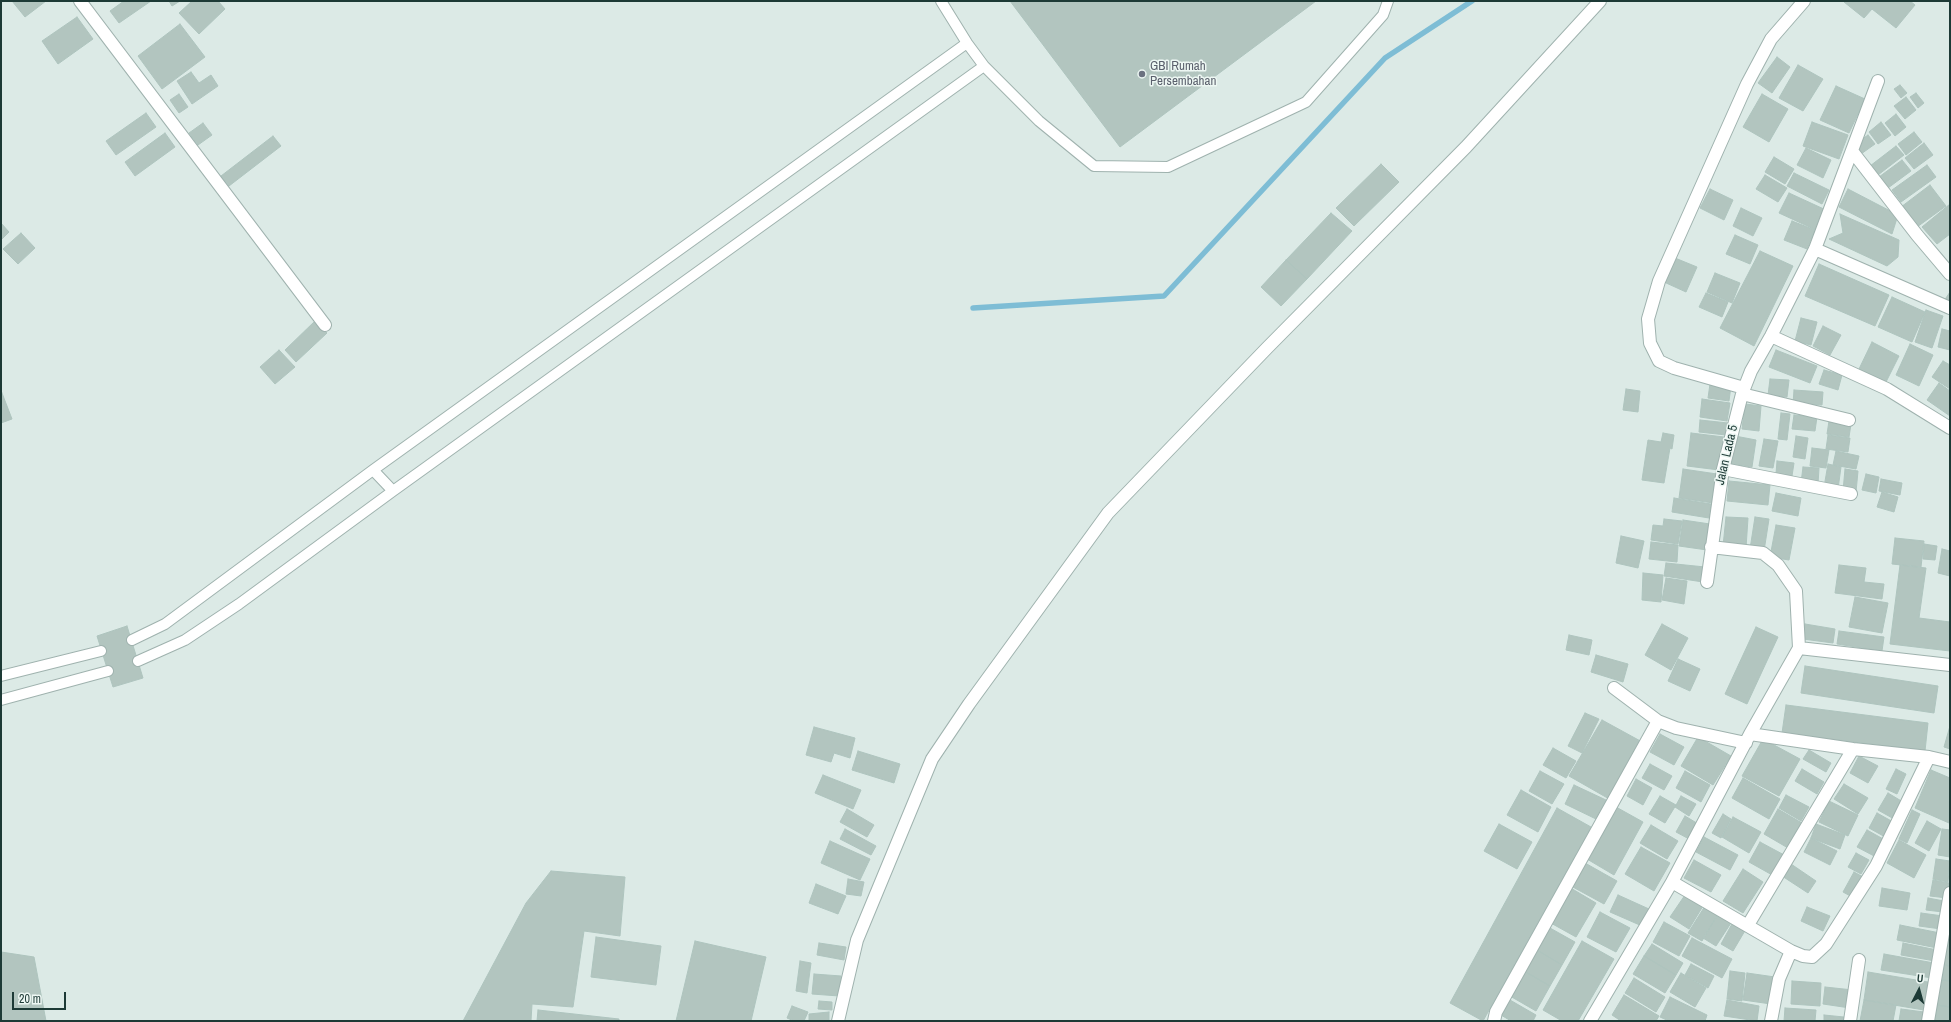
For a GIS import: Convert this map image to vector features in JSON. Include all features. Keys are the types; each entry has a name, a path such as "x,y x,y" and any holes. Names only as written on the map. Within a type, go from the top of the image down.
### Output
{"street":[{"path":"80,1 325,325"},
{"path":"838,1021 857,940 932,759 969,704 1108,513 1267,348 1466,147 1600,1"},
{"path":"1804,1 1771,39 1747,84 1659,281 1648,319 1650,343 1658,361 1674,368 1743,391 1849,420"},
{"name":"Jalan Lada 5","path":"1707,582 1723,469 1743,391 1751,371 1771,336 1814,249 1878,81"},
{"path":"1852,151 1917,235 1950,274"},
{"path":"1814,249 1950,308"},
{"path":"1771,336 1887,389 1950,428"},
{"path":"1723,469 1851,494"},
{"path":"1590,1021 1672,882 1748,738 1799,648 1796,591 1778,565 1763,553 1711,548"},
{"path":"1799,648 1950,665"},
{"path":"1614,688 1658,722 1676,728 1748,738 1929,757 1950,762"},
{"path":"1494,1021 1496,1012 1658,722"},
{"path":"1748,925 1853,749"},
{"path":"1672,882 1791,951 1803,956 1812,957 1820,952 1826,944 1876,866 1929,757"},
{"path":"1928,1021 1950,893"},
{"path":"1771,1021 1779,979 1791,951"},
{"path":"1850,1021 1859,960"}],"lane":[{"path":"941,1 984,66 1039,121 1094,166 1168,167 1306,102 1383,15 1388,1"},
{"path":"132,640 166,624 373,470 967,42"},
{"path":"138,662 185,640 239,604 393,491 984,66"},
{"path":"373,470 393,491"},
{"path":"1,676 101,651"},
{"path":"1,700 108,671"}],"building":[{"path":"12,1 46,1 25,17"},
{"path":"124,1 151,1 119,23 110,11"},
{"path":"169,1 180,1 172,6"},
{"path":"192,1 218,1 225,9 199,34 179,13"},
{"name":"GBI Rumah Persembahan","path":"1010,1 1316,1 1120,147"},
{"path":"1910,1 1915,5 1896,28 1872,9 1864,18 1844,2"},
{"path":"77,17 93,39 58,64 42,41"},
{"path":"180,24 205,57 162,89 138,56"},
{"path":"1777,57 1790,67 1772,93 1758,83"},
{"path":"1798,65 1823,79 1803,111 1779,98"},
{"path":"191,72 199,83 211,75 218,86 192,104 177,81"},
{"path":"1900,85 1907,93 1901,98 1894,89"},
{"path":"1836,86 1865,99 1849,133 1820,120"},
{"path":"1916,93 1924,103 1918,108 1910,97"},
{"path":"179,94 188,107 179,113 170,100"},
{"path":"1762,94 1788,109 1769,142 1743,127"},
{"path":"1906,97 1916,110 1905,119 1894,106"},
{"path":"146,113 156,127 116,155 106,141"},
{"path":"1896,114 1906,127 1895,136 1885,123"},
{"path":"1812,122 1848,135 1839,159 1803,146"},
{"path":"1881,122 1891,135 1878,144 1869,132"},
{"path":"203,123 212,135 198,145 189,133"},
{"path":"1914,132 1922,142 1906,155 1898,144"},
{"path":"165,133 175,147 135,176 125,162"},
{"path":"1868,135 1875,144 1861,154 1854,145"},
{"path":"273,136 281,146 229,186 221,176"},
{"path":"1924,143 1933,155 1914,169 1905,158"},
{"path":"1896,146 1904,155 1878,175 1870,166"},
{"path":"1806,148 1831,160 1823,178 1797,165"},
{"path":"1774,157 1794,169 1785,184 1765,172"},
{"path":"1902,160 1911,171 1888,188 1879,177"},
{"path":"1381,164 1399,182 1354,226 1336,208"},
{"path":"1927,165 1936,177 1901,202 1892,190"},
{"path":"1794,173 1829,190 1822,204 1787,186"},
{"path":"1765,175 1787,188 1778,202 1756,189"},
{"path":"1930,185 1946,206 1917,227 1901,207"},
{"path":"1710,189 1733,200 1724,220 1700,208"},
{"path":"1848,189 1898,215 1892,234 1839,207"},
{"path":"1789,193 1826,210 1816,230 1779,213"},
{"path":"1950,204 1950,234 1937,244 1922,227"},
{"path":"1741,208 1762,218 1753,236 1733,226"},
{"path":"1331,213 1352,231 1307,279 1286,260"},
{"path":"1840,214 1899,240 1898,257 1887,266 1829,239 1843,233"},
{"path":"1792,221 1815,230 1807,249 1784,240"},
{"path":"1,223 9,232 1,240"},
{"path":"21,233 35,248 18,264 3,249"},
{"path":"1735,235 1758,245 1750,264 1726,254"},
{"path":"1760,251 1793,266 1754,346 1720,328"},
{"path":"1675,258 1697,267 1686,292 1664,282"},
{"path":"1286,260 1307,279 1281,306 1261,287"},
{"path":"1819,264 1889,295 1875,326 1805,296"},
{"path":"1715,273 1740,283 1732,303 1707,292"},
{"path":"1950,292 1950,305 1944,301"},
{"path":"1706,293 1728,302 1722,317 1699,307"},
{"path":"1892,297 1925,312 1912,342 1878,327"},
{"path":"1926,310 1943,316 1932,348 1915,342"},
{"path":"1801,318 1817,322 1811,345 1795,341"},
{"path":"315,321 327,333 296,362 285,350"},
{"path":"1823,326 1841,335 1830,355 1813,346"},
{"path":"1942,329 1950,331 1950,350 1938,347"},
{"path":"1872,342 1899,356 1886,382 1859,369"},
{"path":"1910,344 1933,355 1919,386 1896,375"},
{"path":"279,350 295,367 275,384 260,367"},
{"path":"1776,350 1817,366 1810,383 1769,367"},
{"path":"1943,361 1950,365 1950,389 1932,377"},
{"path":"1824,370 1842,375 1838,390 1819,384"},
{"path":"1770,379 1789,380 1787,397 1768,395"},
{"path":"1939,383 1950,391 1950,416 1927,400"},
{"path":"1710,384 1731,386 1729,401 1708,398"},
{"path":"1626,389 1640,391 1638,412 1623,410"},
{"path":"1794,390 1823,392 1822,405 1793,404"},
{"path":"2,393 12,419 1,423 1,394"},
{"path":"1702,399 1730,403 1727,421 1700,417"},
{"path":"1745,404 1761,406 1759,431 1742,429"},
{"path":"1781,413 1790,414 1787,440 1778,439"},
{"path":"1794,415 1817,417 1815,431 1792,429"},
{"path":"1700,420 1728,423 1726,435 1699,432"},
{"path":"1829,421 1851,424 1849,437 1827,434"},
{"path":"1663,433 1674,435 1672,449 1670,448 1664,483 1642,480 1648,440 1661,442"},
{"path":"1691,433 1724,437 1719,470 1687,466"},
{"path":"1828,435 1850,438 1848,452 1826,449"},
{"path":"1735,436 1756,440 1752,467 1731,464"},
{"path":"1796,436 1808,438 1805,459 1793,457"},
{"path":"1764,439 1778,441 1773,468 1759,466"},
{"path":"1812,448 1829,450 1826,468 1810,466"},
{"path":"1836,451 1859,456 1856,469 1833,465"},
{"path":"1777,461 1794,463 1792,476 1776,474"},
{"path":"1828,464 1841,467 1838,489 1824,487"},
{"path":"1803,467 1819,468 1818,484 1801,483"},
{"path":"1683,469 1717,474 1713,503 1679,498"},
{"path":"1845,469 1858,471 1856,492 1843,491"},
{"path":"1866,474 1879,477 1876,493 1862,490"},
{"path":"1881,479 1902,483 1900,495 1879,491"},
{"path":"1729,481 1770,485 1768,505 1727,501"},
{"path":"1882,492 1898,497 1894,512 1877,507"},
{"path":"1776,493 1801,498 1798,516 1772,511"},
{"path":"1674,498 1711,504 1709,518 1672,512"},
{"path":"1726,517 1748,518 1746,548 1723,546"},
{"path":"1755,517 1769,519 1764,551 1750,549"},
{"path":"1664,519 1682,521 1678,544 1651,540 1653,525 1663,526"},
{"path":"1683,520 1710,524 1707,550 1679,546"},
{"path":"1776,525 1795,528 1789,560 1770,557"},
{"path":"1621,536 1644,541 1638,568 1616,563"},
{"path":"1895,538 1924,541 1921,567 1892,564"},
{"path":"1651,542 1678,545 1677,562 1649,559"},
{"path":"1924,544 1937,546 1935,560 1923,559"},
{"path":"1942,549 1950,551 1950,576 1938,573"},
{"path":"1666,563 1705,567 1703,582 1664,576"},
{"path":"1839,565 1866,568 1864,582 1884,584 1882,599 1835,593"},
{"path":"1900,565 1926,568 1919,618 1950,622 1950,651 1890,644"},
{"path":"1643,573 1663,575 1661,602 1642,600"},
{"path":"1666,578 1687,581 1684,604 1662,600"},
{"path":"1855,597 1888,603 1882,633 1849,627"},
{"path":"1662,624 1688,638 1671,670 1645,655"},
{"path":"1805,624 1835,629 1833,643 1803,639"},
{"path":"127,626 143,678 113,687 97,636"},
{"path":"1756,627 1778,637 1747,704 1725,694"},
{"path":"1839,631 1884,637 1882,651 1837,644"},
{"path":"1569,635 1592,640 1589,655 1566,650"},
{"path":"1596,655 1628,664 1623,682 1591,672"},
{"path":"1678,659 1700,669 1690,691 1668,681"},
{"path":"1805,666 1938,686 1934,713 1801,693"},
{"path":"1786,705 1928,723 1925,751 1782,733"},
{"path":"1585,713 1599,719 1582,753 1568,746"},
{"path":"1602,720 1644,743 1611,800 1569,776"},
{"path":"1950,726 1950,749 1944,747"},
{"path":"814,727 855,738 850,758 834,753 831,762 806,755"},
{"path":"1660,734 1684,747 1674,765 1650,752"},
{"path":"1698,737 1731,756 1713,785 1681,766"},
{"path":"1763,739 1800,759 1779,796 1742,776"},
{"path":"1553,748 1576,761 1566,778 1543,765"},
{"path":"1809,750 1831,763 1826,772 1803,759"},
{"path":"858,751 900,764 894,783 852,770"},
{"path":"1859,756 1878,766 1868,783 1850,773"},
{"path":"1650,764 1672,776 1664,790 1642,778"},
{"path":"1802,769 1824,782 1817,794 1795,781"},
{"path":"1896,769 1906,774 1897,794 1886,789"},
{"path":"1931,770 1950,778 1949,823 1915,808"},
{"path":"1540,771 1564,784 1552,804 1529,791"},
{"path":"1685,771 1710,785 1701,802 1676,788"},
{"path":"823,775 861,790 853,809 815,793"},
{"path":"1743,778 1780,799 1769,819 1732,798"},
{"path":"1636,779 1652,788 1643,805 1627,796"},
{"path":"1844,784 1868,798 1858,814 1834,799"},
{"path":"1574,785 1606,800 1596,819 1565,804"},
{"path":"1521,790 1551,807 1538,832 1507,815"},
{"path":"1888,793 1903,802 1894,819 1878,810"},
{"path":"1786,795 1809,807 1801,821 1779,808"},
{"path":"1660,796 1676,805 1665,823 1649,814"},
{"path":"1681,796 1696,804 1689,816 1675,807"},
{"path":"1829,801 1858,815 1848,836 1819,822"},
{"path":"1616,807 1643,822 1614,875 1587,859"},
{"path":"1557,808 1591,827 1483,1021 1450,1003"},
{"path":"847,809 874,825 867,837 840,822"},
{"path":"1778,809 1802,823 1788,848 1764,834"},
{"path":"1912,810 1920,814 1907,843 1899,839"},
{"path":"1877,813 1895,823 1887,838 1869,828"},
{"path":"1723,814 1731,819 1721,838 1712,833"},
{"path":"1685,816 1700,825 1691,840 1676,832"},
{"path":"1733,817 1761,832 1749,853 1722,837"},
{"path":"1927,821 1941,829 1929,851 1915,843"},
{"path":"1499,824 1532,842 1517,869 1484,851"},
{"path":"1816,824 1845,835 1840,849 1811,838"},
{"path":"1651,825 1678,841 1667,859 1640,843"},
{"path":"845,829 876,846 871,855 840,839"},
{"path":"1942,829 1950,830 1950,857 1938,855"},
{"path":"1867,830 1885,840 1876,857 1857,847"},
{"path":"1704,837 1738,855 1730,870 1696,852"},
{"path":"1811,838 1837,851 1830,865 1804,852"},
{"path":"1899,840 1926,855 1914,878 1887,863"},
{"path":"830,841 870,859 860,880 821,863"},
{"path":"1760,842 1786,856 1774,876 1749,862"},
{"path":"1641,847 1670,863 1654,891 1625,874"},
{"path":"1856,853 1869,860 1861,874 1848,867"},
{"path":"1936,859 1950,861 1948,882 1933,879"},
{"path":"1694,860 1721,875 1711,892 1684,878"},
{"path":"1585,863 1617,881 1604,904 1571,886"},
{"path":"1791,864 1816,881 1808,893 1782,876"},
{"path":"1743,869 1763,882 1743,913 1723,901"},
{"path":"551,871 625,877 620,936 584,931 573,1007 532,1004 531,1021 463,1021 526,903"},
{"path":"1854,872 1865,878 1854,898 1843,892"},
{"path":"848,879 864,882 861,896 846,894"},
{"path":"1933,880 1949,883 1947,898 1930,896"},
{"path":"816,884 846,896 838,914 809,903"},
{"path":"1569,887 1596,903 1576,937 1549,922"},
{"path":"1882,888 1910,893 1907,910 1879,906"},
{"path":"1618,895 1649,909 1642,926 1610,912"},
{"path":"1685,895 1703,906 1689,929 1670,917"},
{"path":"1928,898 1944,901 1943,912 1926,910"},
{"path":"1705,906 1718,914 1702,941 1688,933"},
{"path":"1807,907 1830,916 1823,931 1801,921"},
{"path":"1600,912 1630,928 1616,952 1587,937"},
{"path":"1921,913 1943,916 1941,929 1919,926"},
{"path":"1718,915 1731,923 1716,946 1703,938"},
{"path":"1664,922 1690,936 1679,956 1653,942"},
{"path":"1733,922 1746,929 1733,951 1721,944"},
{"path":"1900,925 1940,933 1937,948 1897,940"},
{"path":"1550,928 1575,942 1562,965 1537,950"},
{"path":"1950,933 1950,947 1947,946"},
{"path":"596,937 661,946 656,985 591,977"},
{"path":"1692,938 1732,959 1722,978 1682,956"},
{"path":"695,941 766,957 751,1021 676,1021"},
{"path":"1582,941 1614,959 1578,1021 1562,1021 1543,1010"},
{"path":"819,943 846,947 844,960 817,955"},
{"path":"1903,943 1937,950 1935,961 1901,955"},
{"path":"1652,944 1683,963 1676,975 1644,956"},
{"path":"1947,946 1950,947 1950,966 1944,965"},
{"path":"1537,950 1562,965 1550,986 1524,971"},
{"path":"1,952 34,957 46,1021 1,1021"},
{"path":"1884,954 1934,963 1932,978 1881,970"},
{"path":"1644,956 1676,975 1665,993 1633,974"},
{"path":"800,961 811,963 807,993 796,991"},
{"path":"1691,964 1714,976 1708,988 1685,975"},
{"path":"1944,965 1950,966 1950,981 1942,980"},
{"path":"1524,971 1550,986 1536,1011 1510,996"},
{"path":"1730,971 1745,973 1742,1001 1727,999"},
{"path":"1868,972 1928,982 1924,1010 1864,1000"},
{"path":"1681,973 1706,988 1695,1007 1670,992"},
{"path":"1747,973 1775,977 1771,1004 1743,1000"},
{"path":"814,974 841,976 839,996 812,994"},
{"path":"1634,978 1665,997 1656,1012 1625,993"},
{"path":"1942,980 1950,981 1950,1007 1937,1005"},
{"path":"1792,981 1821,983 1820,1006 1791,1004"},
{"path":"1825,987 1853,990 1850,1008 1823,1004"},
{"path":"1624,995 1659,1016 1656,1021 1621,1021 1612,1015"},
{"path":"1670,997 1707,1015 1705,1021 1669,1021 1660,1017"},
{"path":"1510,1000 1536,1015 1533,1021 1511,1021 1501,1015"},
{"path":"1727,1000 1759,1006 1757,1021 1724,1016"},
{"path":"1864,1000 1896,1005 1893,1021 1860,1021"},
{"path":"819,1001 832,1002 832,1010 818,1009"},
{"path":"1937,1005 1950,1007 1950,1021 1935,1021"},
{"path":"792,1006 808,1012 804,1021 794,1021 787,1018"},
{"path":"1785,1008 1816,1010 1815,1021 1784,1021"},
{"path":"1901,1009 1924,1012 1923,1021 1899,1021"},
{"path":"538,1010 619,1019 619,1021 537,1021"},
{"path":"829,1012 829,1021 809,1021 809,1014"},
{"path":"1824,1015 1844,1017 1844,1021 1824,1021"}],"waterway":[{"path":"973,308 1164,296 1385,58 1472,1"}],"place":[{"name":"GBI Rumah Persembahan","path":"1142,74"}]}
